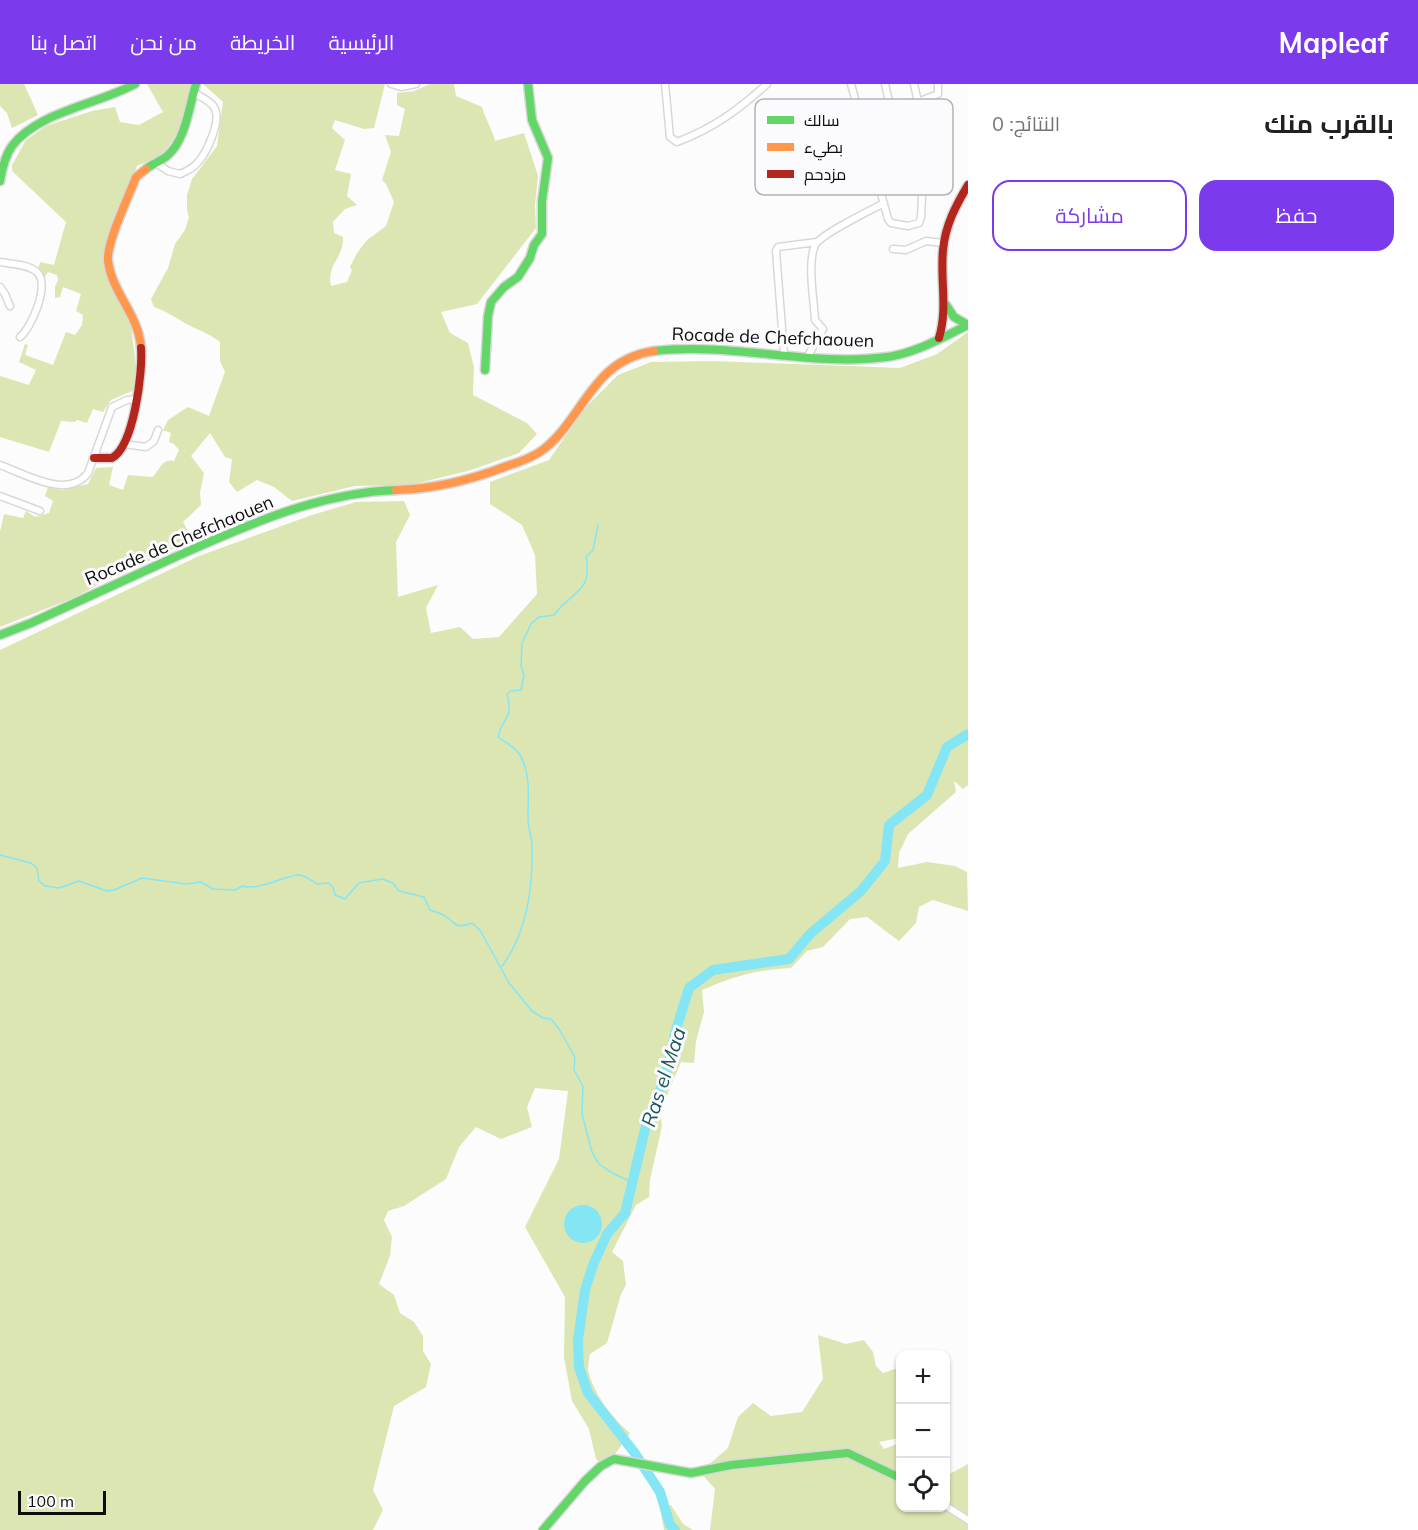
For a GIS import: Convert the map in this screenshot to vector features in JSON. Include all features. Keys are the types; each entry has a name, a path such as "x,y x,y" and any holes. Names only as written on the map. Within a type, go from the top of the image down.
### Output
{"street":[{"path":"0,179 8,153 23,133 37,124 113,96 135,84"},
{"path":"391,84 406,87 416,84"},
{"path":"485,370 491,302 504,287 518,278 542,234 542,201 548,158 532,120 528,84"},
{"path":"664,84 670,137 677,142 715,126 767,84"},
{"path":"851,84 855,99"},
{"path":"885,84 888,99"},
{"path":"914,84 917,99"},
{"path":"926,99 938,94 938,84"},
{"path":"94,458 106,459 120,454 137,399 142,368 140,335 111,273 107,256 134,182 140,173 155,162 167,155 175,146 195,88 212,104 217,114 205,151 195,166 180,174 168,171 155,162"},
{"path":"939,338 944,325 945,305 943,243 950,219 968,185"},
{"path":"882,195 891,223 900,225 916,225 921,217 922,195"},
{"path":"784,354 776,251 778,247 817,242 884,203"},
{"path":"893,249 906,250 926,241 943,243"},
{"path":"808,356 824,329 815,320 811,264 817,242"},
{"path":"0,262 32,269 41,278 41,292 31,323 20,337"},
{"path":"0,287 10,306"},
{"path":"945,305 954,317 968,325"},
{"name":"Rocade de Chefchaouen","path":"0,635 244,526 270,517 348,494 439,487 529,458 554,440 587,394 601,379 629,358 670,349 847,358 890,357 913,350 968,325"},
{"path":"0,465 57,485 66,486 82,480 88,473 112,406 137,399"},
{"path":"124,444 146,447 154,441 158,430"},
{"path":"0,496 40,511"},
{"path":"543,1530 585,1481 601,1466 616,1459 691,1473 731,1465 849,1453 896,1476"},
{"path":"950,1509 968,1520"}],"green space":[{"path":"0,84 24,84 38,115 12,128 7,113 0,106"},
{"path":"147,84 191,84 178,131 173,140 160,155 137,166 111,233 103,263 111,286 130,319 136,366 135,393 132,391 111,400 103,412 93,409 87,423 77,420 75,422 61,421 49,452 0,437 0,376 29,385 36,370 19,362 25,344 28,345 25,355 53,365 66,332 75,335 82,325 83,315 76,311 81,294 63,287 60,297 55,298 57,275 48,272 44,278 38,270 40,262 54,265 66,222 12,171 12,165 26,140 46,126 92,111 115,107 120,122 139,125 163,112"},
{"path":"203,84 385,84 374,128 364,129 335,120 332,128 345,140 335,170 351,174 347,196 357,205 345,209 333,222 334,233 343,237 343,244 331,272 331,286 347,282 352,270 350,267 357,253 367,240 386,226 394,202 382,180 391,152 385,135 399,136 405,109 397,105 397,93 414,91 430,84 454,84 456,96 482,107 495,141 524,133 538,176 535,205 536,228 477,304 441,312 450,333 468,343 474,367 473,395 527,423 537,434 519,453 468,471 410,485 355,486 292,501 274,487 257,480 237,492 229,482 232,459 225,457 210,433 191,456 204,473 200,493 201,505 183,522 192,538 161,556 122,572 73,598 0,627 0,532 4,514 23,518 26,511 35,517 49,513 53,501 45,496 48,487 63,490 88,484 96,468 113,467 109,485 123,490 128,475 153,477 164,462 174,461 179,450 169,442 171,433 163,430 168,420 188,407 209,416 225,372 220,361 220,342 154,307 151,299 168,268 175,244 185,230 189,217 187,195 192,179 217,146 223,102"},
{"path":"968,332 968,785 963,789 954,781 956,792 908,834 899,853 898,868 927,862 955,866 967,872 968,911 933,900 919,907 916,923 899,941 867,917 850,919 823,947 807,951 791,968 745,975 702,990 704,1012 696,1041 694,1063 681,1062 660,1112 662,1126 650,1180 649,1197 636,1205 612,1252 623,1261 626,1285 621,1294 607,1343 590,1354 588,1372 600,1398 617,1421 630,1433 606,1467 596,1459 589,1429 572,1401 564,1357 565,1297 525,1227 559,1159 568,1091 535,1088 527,1107 532,1127 501,1139 476,1127 459,1147 446,1179 404,1206 388,1211 384,1220 392,1237 390,1256 379,1284 394,1295 400,1313 414,1322 423,1336 423,1351 431,1364 426,1387 394,1406 373,1490 383,1510 373,1530 0,1530 0,650 199,556 312,515 356,502 404,501 410,515 396,542 398,597 438,585 426,608 431,633 460,627 473,639 499,637 537,594 535,555 522,525 490,504 490,482 549,460 584,409 618,375 651,362 713,361 900,368 937,354"},
{"path":"818,1335 846,1344 864,1340 873,1352 876,1366 883,1373 896,1369 896,1439 879,1442 884,1449 896,1444 896,1512 950,1512 950,1474 968,1464 968,1530 710,1530 715,1489 700,1472 728,1448 738,1417 753,1403 771,1416 802,1412 823,1379"},
{"path":"671,1505 683,1524 693,1530 664,1530 660,1508"}],"water":[{"path":"583,1205 597,1210 602,1224 597,1238 583,1243 569,1238 564,1224 569,1210"}],"waterway":[{"path":"502,966 511,953 523,924 530,893 532,861 532,843 528,822 528,786 524,762 513,747 498,737 509,714 507,694 521,690 524,675 521,666 522,643 531,624 539,617 554,615 583,585 587,569 586,557 593,550 598,525"},
{"name":"Ras el Maa","path":"675,1530 670,1525 660,1492 634,1452 588,1393 579,1367 578,1340 585,1290 607,1234 625,1213 647,1121 665,1078 689,988 713,970 789,959 810,934 861,891 885,861 889,825 927,795 947,747 968,734"},
{"path":"0,855 31,863 37,868 39,881 45,886 59,888 79,881 107,891 142,878 186,884 201,882 213,889 235,890 242,886 264,885 300,875 317,884 328,883 333,887 335,895 345,899 359,883 382,879 393,883 399,891 424,897 430,910 443,915 457,925 472,923 480,930 509,983 532,1011 543,1018 551,1019 559,1029 575,1057 574,1070 583,1086 582,1114 592,1152 599,1164 634,1183"}],"traffic: fast":[{"path":"0,181 7,154 23,134 52,117 135,84"},
{"path":"146,169 167,156 179,141 196,84"},
{"path":"485,370 491,302 504,287 518,277 542,234 542,201 548,158 532,120 528,84"},
{"path":"946,305 954,317 968,325"},
{"path":"654,351 712,350 829,359 887,357 919,348 968,325"},
{"path":"0,635 254,523 309,504 338,497 396,490"},
{"path":"543,1530 585,1481 601,1466 614,1459 691,1473 731,1465 848,1453 896,1476"}],"traffic: slow":[{"path":"141,348 136,325 110,273 108,253 136,177 146,169"},
{"path":"396,490 439,486 480,476 527,459 544,449 558,436 591,391 616,365 633,356 654,351"}],"traffic: jam":[{"path":"939,338 943,316 944,241 952,216 968,185"},
{"path":"94,458 112,458 120,451 126,439 139,390 141,348"}]}
